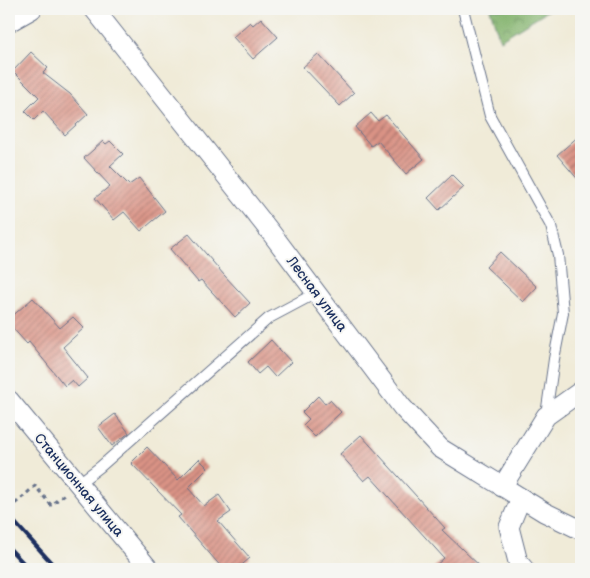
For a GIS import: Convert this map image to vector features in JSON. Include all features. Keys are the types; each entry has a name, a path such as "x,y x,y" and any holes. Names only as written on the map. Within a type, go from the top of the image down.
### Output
{"street":[{"path":"9,22 32,9"},
{"name":"Лесная улица","path":"94,9 272,234 402,407 440,448 544,512 581,530"},
{"path":"502,487 546,416 581,391"},
{"name":"Станционная улица","path":"9,400 149,569"},
{"path":"521,498 509,527 518,562 524,569"}],"lane":[{"path":"463,9 490,116 551,226 558,255 563,313 546,416"},
{"path":"78,483 100,467 194,382 269,318 316,294"}],"path":[{"path":"9,509 36,486 51,505 78,483"}],"green space":[{"path":"490,9 550,9 500,40"}],"building":[{"path":"261,18 278,37 253,59 233,37 250,22 253,25"},
{"path":"31,52 48,68 43,73 70,94 88,114 65,135 43,111 34,120 25,111 39,97 13,71"},
{"path":"318,54 354,93 340,106 303,67"},
{"path":"371,113 378,121 386,115 424,159 406,174 378,141 371,146 355,127"},
{"path":"581,134 581,183 557,155"},
{"path":"103,141 106,144 110,141 123,154 110,166 129,185 139,178 165,211 141,231 124,212 114,220 95,198 110,186 84,158"},
{"path":"452,175 464,187 439,210 428,198"},
{"path":"189,234 250,303 235,317 201,280 198,282 170,249"},
{"path":"500,252 537,287 523,302 486,267"},
{"path":"33,298 60,328 73,317 84,328 63,347 88,378 78,387 72,380 65,386 29,342 27,344 9,324 9,319"},
{"path":"271,340 291,362 275,377 266,367 258,374 248,362"},
{"path":"318,396 325,404 330,400 341,412 315,437 303,425 309,419 302,412"},
{"path":"115,414 129,433 112,446 98,427"},
{"path":"361,435 445,528 442,530 483,569 432,569 444,558 370,476 364,481 340,454"},
{"path":"147,447 178,480 199,459 208,468 188,488 204,506 219,495 231,512 218,521 250,558 237,569 223,569 178,517 181,515 131,463"}],"railway":[{"path":"9,516 57,569"},
{"path":"9,548 29,569"},
{"path":"9,564 14,569"}]}
